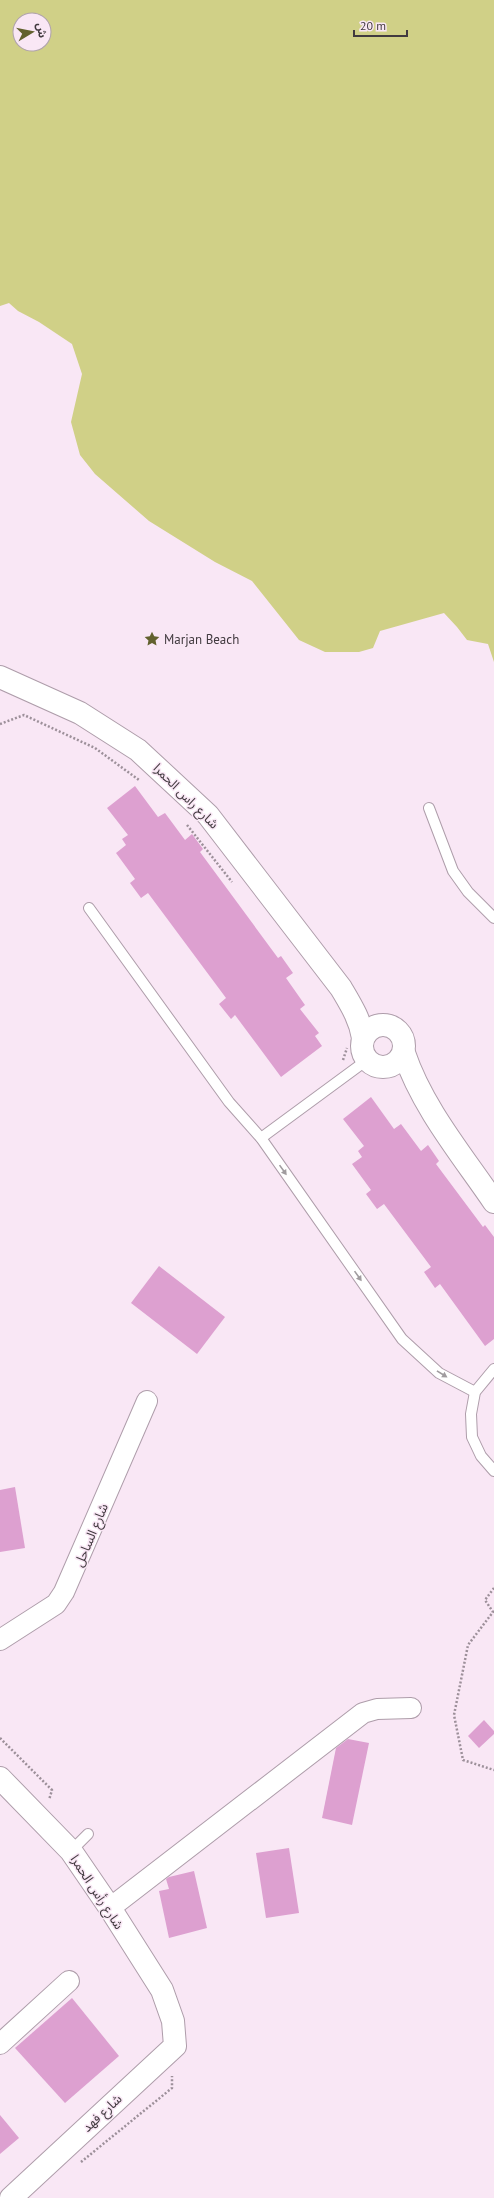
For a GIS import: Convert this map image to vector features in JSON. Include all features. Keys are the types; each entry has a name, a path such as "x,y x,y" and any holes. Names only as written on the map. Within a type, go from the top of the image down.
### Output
{"street":[{"name":"شارع راس الحمرا","path":"0,677 80,713 138,750 208,815 341,988 361,1025 356,1040"},
{"name":"شارع راس الحمرا","path":"341,988 387,1024"},
{"path":"426,1102 404,1053 404,1038 400,1032 387,1024 373,1027 356,1040 377,1063 403,1076 426,1102 494,1202"},
{"path":"377,1063 394,1064 404,1053"},
{"name":"شارع الساحل","path":"0,1640 56,1604 64,1592 146,1401"},
{"path":"110,1908 363,1713 377,1709 411,1708"},
{"name":"شارع رأس الحمرا","path":"0,1778 71,1851 110,1908 162,1990 173,2021"},
{"path":"0,2044 69,1981"},
{"name":"شارع فهد","path":"11,2198 175,2046 173,2021"}],"lane":[{"path":"430,808 453,871 468,892 494,918"},
{"path":"89,908 230,1102 261,1138 402,1339 439,1372 475,1392"},
{"path":"261,1138 346,1075 377,1063"},
{"path":"494,1370 475,1392 471,1414 472,1437 481,1456 494,1471"},
{"path":"71,1851 88,1834"}],"path":[{"path":"0,724 24,715 95,748 145,784"},
{"path":"185,821 234,884"},
{"path":"346,1075 339,1066 356,1040"},
{"path":"494,1588 485,1600 493,1612 468,1645 454,1714 463,1760 494,1770"},
{"path":"0,1738 52,1790 44,1823"}],"shaded area":[{"path":"0,0 494,0 494,662 488,644 467,640 444,613 380,631 373,648 359,652 325,652 299,640 252,581 215,562 149,521 95,474 80,455 71,422 82,374 72,344 39,322 18,311 9,303 0,306"}],"building":[{"path":"135,786 158,817 165,813 185,840 192,834 203,849 200,852 278,958 281,956 293,973 286,978 305,1005 300,1009 319,1033 315,1036 322,1046 281,1077 235,1015 231,1019 219,1004 226,998 148,893 141,898 130,883 135,879 116,853 126,845 122,839 128,835 107,808"},
{"path":"371,1097 394,1129 401,1124 421,1151 428,1145 439,1161 436,1164 483,1227 485,1225 494,1237 494,1339 485,1346 440,1284 435,1288 424,1272 431,1267 384,1204 377,1209 366,1194 371,1190 352,1164 362,1157 358,1151 364,1146 343,1119"},
{"path":"159,1266 225,1317 197,1354 131,1303"},
{"path":"15,1487 25,1548 0,1552 0,1490"},
{"path":"484,1720 494,1731 494,1734 479,1748 468,1736"},
{"path":"348,1739 369,1743 352,1825 322,1818 336,1748"},
{"path":"289,1848 299,1913 266,1918 256,1853"},
{"path":"194,1871 207,1928 169,1938 159,1891 169,1889 166,1879 169,1877"},
{"path":"72,1998 119,2056 65,2103 15,2048"},
{"path":"0,2115 19,2138 0,2154"}],"place":[{"name":"Marjan Beach","path":"152,639"}]}
